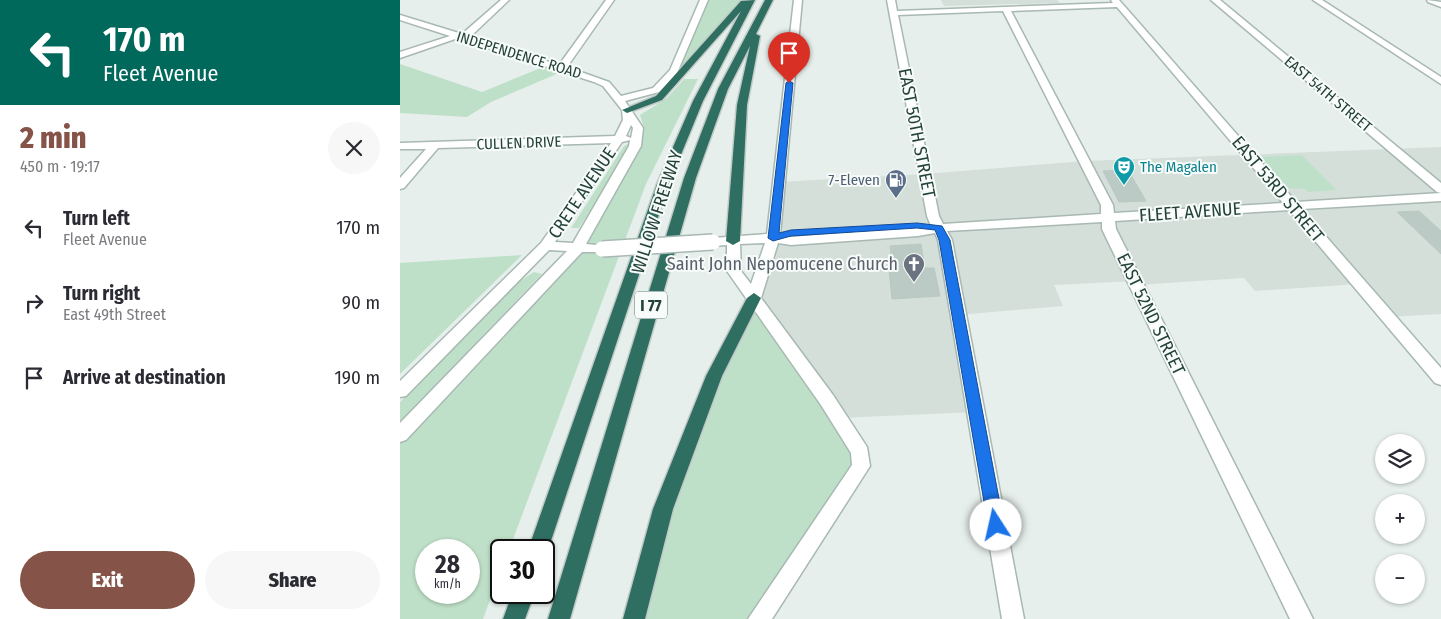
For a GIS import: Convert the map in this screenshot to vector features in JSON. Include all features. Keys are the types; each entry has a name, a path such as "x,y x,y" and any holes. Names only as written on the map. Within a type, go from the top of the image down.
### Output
{"highway":[{"path":"627,110 659,98 697,58 746,0"},
{"name":"WILLOW FREEWAY","path":"542,539 663,184 698,101 751,0"},
{"name":"WILLOW FREEWAY","path":"559,619 690,178 723,89 769,0"},
{"path":"733,241 742,105 761,16"},
{"path":"634,619 664,509 714,376 754,298"},
{"path":"514,619 520,604"}],"street":[{"path":"400,55 460,37 505,0"},
{"path":"561,69 610,0"},
{"path":"620,99 656,90 674,71 704,0"},
{"path":"754,298 773,238 798,0"},
{"name":"EAST 50TH STREET","path":"891,0 933,216 944,240 1013,619"},
{"name":"EAST 54TH STREET","path":"1216,0 1441,189"},
{"path":"1317,0 1441,81"},
{"path":"1431,0 1441,5"},
{"path":"894,12 1006,9 1117,2"},
{"name":"EAST 53RD STREET","path":"1117,2 1441,379"},
{"name":"EAST 52ND STREET","path":"1006,9 1107,205 1109,229 1302,619"},
{"name":"INDEPENDENCE ROAD","path":"400,18 601,82 620,99 627,110 638,128 637,139"},
{"path":"618,140 628,120 627,110"},
{"name":"CULLEN DRIVE","path":"400,146 637,139"},
{"name":"CRETE AVENUE","path":"400,435 577,249 637,139"},
{"name":"CRETE AVENUE","path":"400,391 546,246 618,140"},
{"path":"400,185 434,146"},
{"name":"FLEET AVENUE","path":"546,246 602,249 773,238 791,240 918,232 939,228 1441,197"},
{"path":"733,241 735,254 734,271 827,400 860,452 861,466 759,619"}],"shaded area":[{"path":"941,0 1057,0 1060,3 944,6"},
{"path":"1441,147 1441,314 1387,317 1358,284 1255,291 1244,278 1137,285 1134,281 1054,285 1063,306 958,315 976,412 839,418 745,322 764,284 779,182 925,174 1085,161"}],"green space":[{"path":"704,0 746,0 685,72 674,71"},
{"path":"400,64 482,92 548,65 566,70 491,102 467,117 400,113"},
{"path":"684,79 698,79 646,184 513,539 490,539 490,600 483,619 400,619 400,435 564,264 638,131 644,128 640,115 667,98"},
{"path":"632,145 579,228 571,228 624,146"},
{"path":"1302,155 1337,190 1308,192 1305,189 1288,188 1260,157"},
{"path":"522,255 400,374 400,263"},
{"path":"534,272 542,274 400,421 400,402 520,281"},
{"path":"754,298 861,466 759,619 634,619 663,509"}],"building":[{"name":"The Magalen","path":"1128,170 1146,201 1119,202 1103,171"},
{"path":"1419,211 1441,231 1441,254 1397,212"},
{"name":"Saint John Nepomucene Church","path":"921,244 925,268 934,268 940,296 892,299 889,270 893,270 890,246"}],"place":[{"name":"The Magalen","path":"1124,186"},
{"name":"7-Eleven","path":"896,199"},
{"name":"Saint John Nepomucene Church","path":"914,283"}],"route":[{"path":"789,83 773,238 791,233 917,226 939,228 944,240 996,525"}]}
